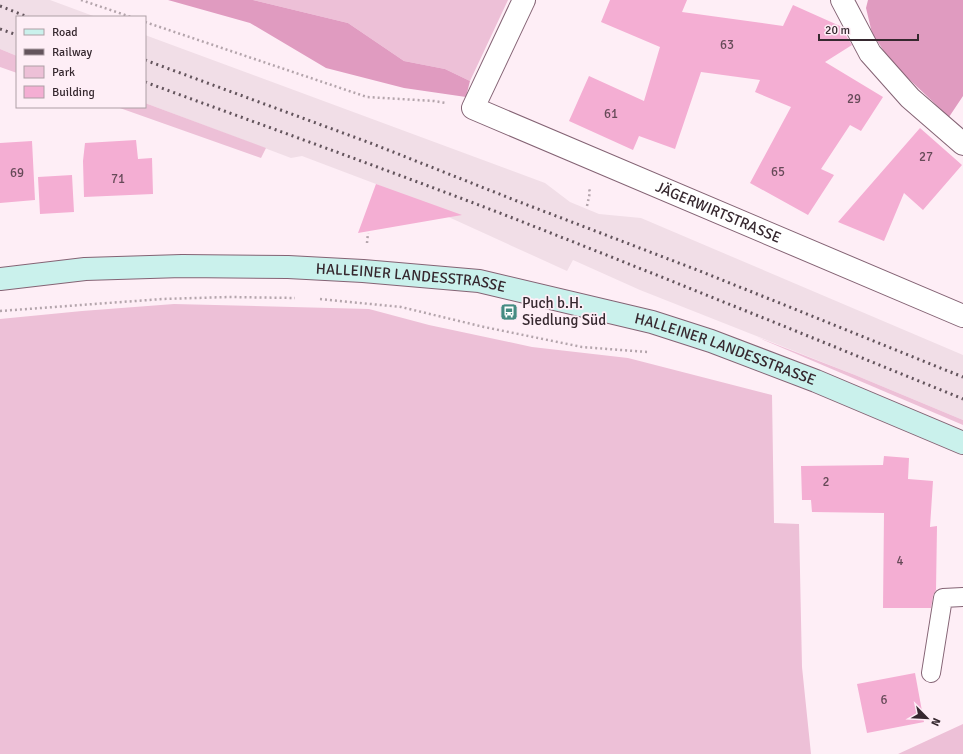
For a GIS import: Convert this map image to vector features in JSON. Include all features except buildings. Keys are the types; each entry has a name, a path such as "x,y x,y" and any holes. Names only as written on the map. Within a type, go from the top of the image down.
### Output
{"main road":[{"name":"HALLEINER LANDESSTRASSE","path":"0,279 85,269 182,266 288,267 363,271 479,281 652,322 712,341 816,381 963,443"}],"street":[{"path":"473,108 524,0"},
{"path":"842,0 870,53 910,98 963,144"},
{"name":"JÄGERWIRTSTRASSE","path":"473,108 963,316"}],"lane":[{"path":"931,672 943,598 963,597"}],"path":[{"path":"81,0 128,16"},
{"path":"146,22 367,97 434,101 473,108"},
{"path":"0,311 162,299 229,297 297,298"},
{"path":"313,299 401,307 484,327 582,347 648,352"}],"shaded area":[{"path":"0,0 50,0 93,16 16,16 16,56 0,49"},
{"path":"168,0 253,0 348,23 404,61 445,69 470,81 466,97 404,88 326,68 250,23"},
{"path":"868,0 963,0 963,96 949,117 891,62 872,33 866,8"},
{"path":"146,35 545,183 570,202 599,214 641,218 963,355 963,420 855,375 640,290 573,260 567,271 376,184 302,156 291,158 146,103"}],"green space":[{"path":"253,0 508,0 470,81 445,69 404,61 348,23"},
{"path":"0,49 16,56 16,73 0,67"},
{"path":"146,103 266,148 261,158 120,108 146,108"},
{"path":"174,304 369,309 429,325 532,347 628,358 772,395 774,523 799,524 802,667 811,754 0,754 0,319"},
{"path":"757,337 855,375 963,420 963,425"},
{"path":"963,724 963,754 898,754"}],"railway":[{"path":"0,6 25,16"},
{"path":"0,29 16,35"},
{"path":"146,60 373,144 705,273 963,377"},
{"path":"146,82 505,215 963,399"}],"place":[{"name":"Puch b.H. Siedlung Süd","path":"509,312"}]}
